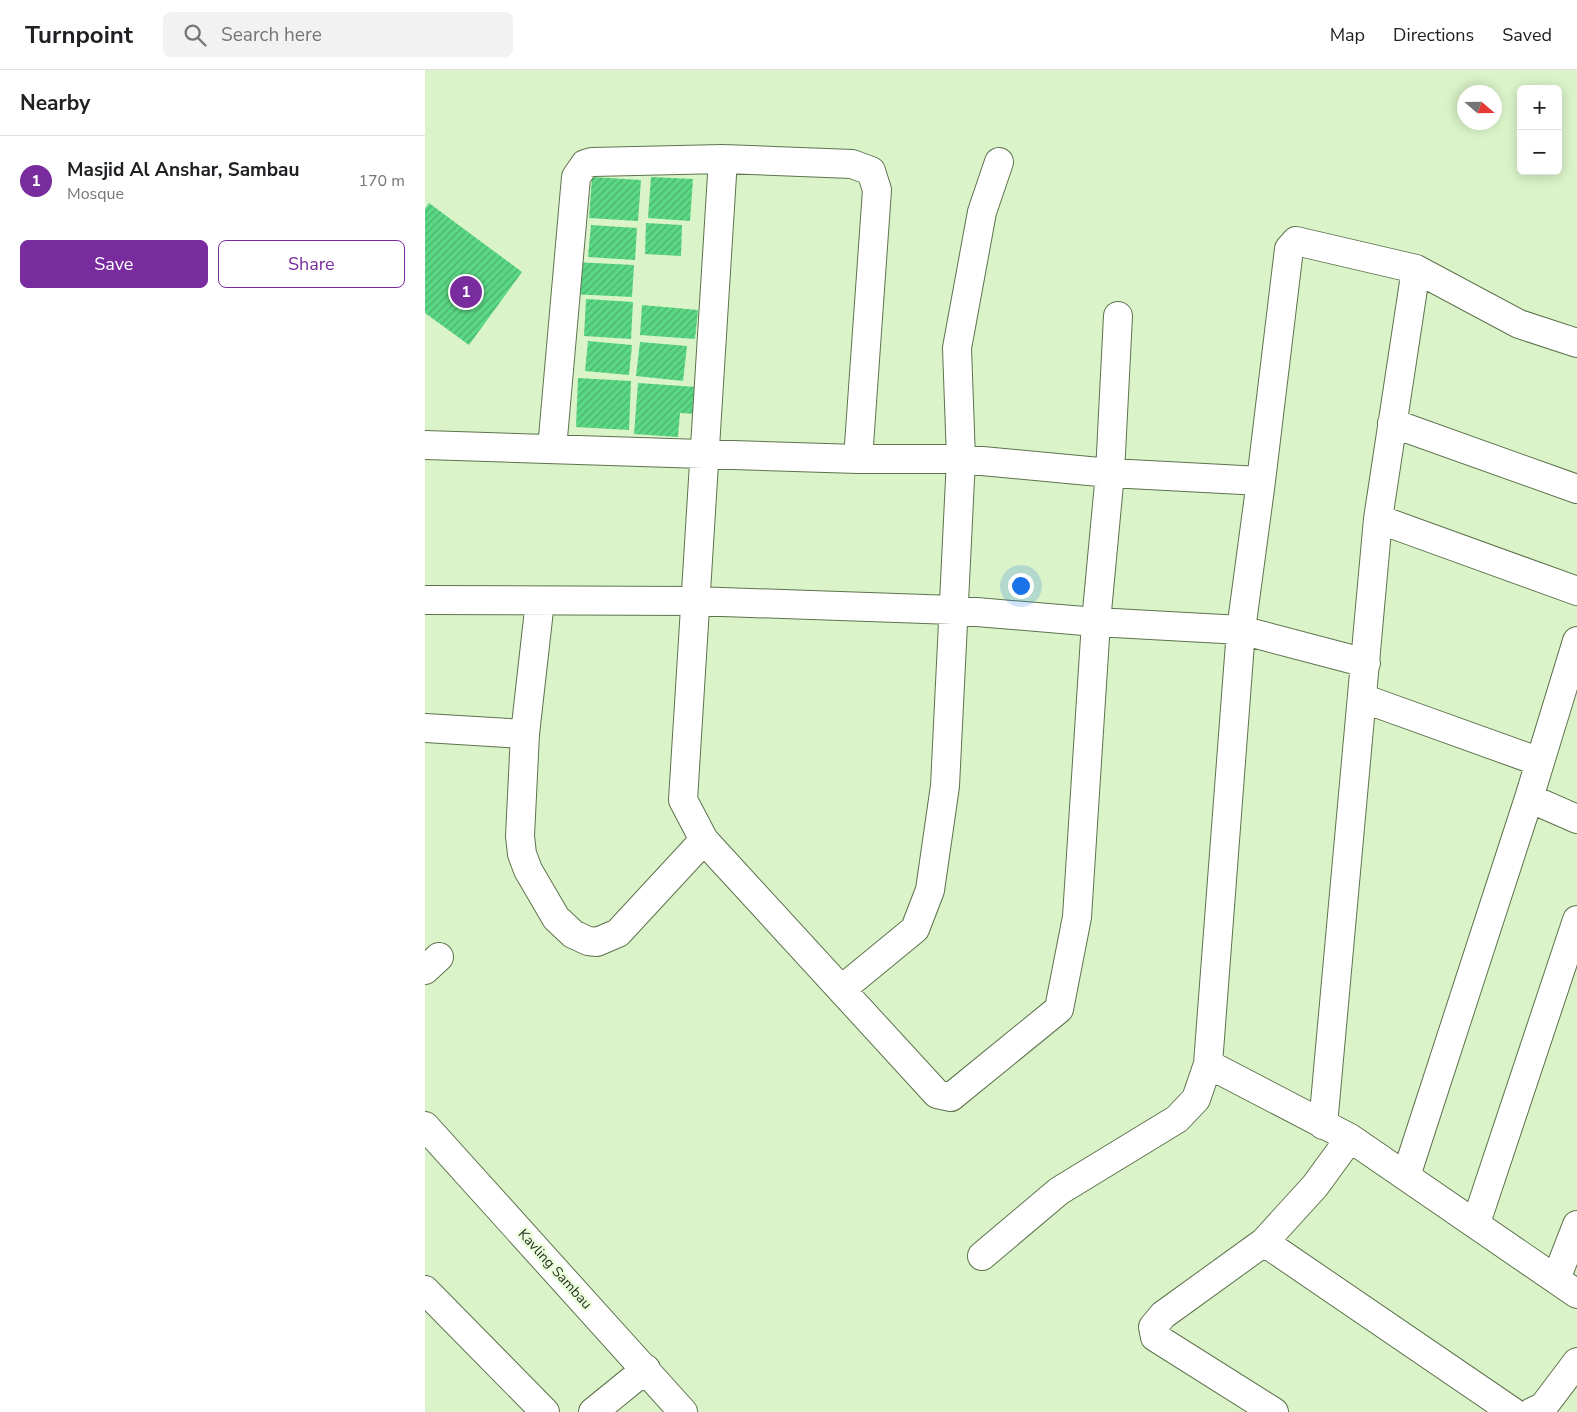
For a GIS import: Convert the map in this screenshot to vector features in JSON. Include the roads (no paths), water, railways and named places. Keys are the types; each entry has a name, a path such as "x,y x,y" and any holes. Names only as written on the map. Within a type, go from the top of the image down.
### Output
{"street":[{"path":"552,449 575,177 585,164 592,162 723,159 852,164 871,171 877,190 858,459"},
{"path":"723,159 683,800 704,840 937,1094 947,1097 951,1096 1059,1009 1077,918 1096,622 1110,473 1118,316"},
{"path":"842,989 915,929 930,890 945,786 961,459 957,348 982,212 999,162"},
{"path":"981,1256 1059,1191 1177,1119 1196,1099 1208,1064 1241,630 1289,248 1296,241 1416,269 1519,324 1577,343"},
{"path":"1323,1125 1378,519 1416,269"},
{"path":"1392,423 1577,489"},
{"path":"425,445 704,452 858,459 961,459 1110,473 1261,481"},
{"path":"1378,519 1577,592"},
{"path":"425,600 694,601 953,610 1096,622 1241,630 1365,663"},
{"path":"540,601 525,734 520,836 522,854 528,870 556,918 573,934 588,941 597,942 618,933 704,840"},
{"path":"1406,1176 1529,798 1577,642"},
{"path":"1362,698 1540,762"},
{"path":"425,728 525,734"},
{"path":"1529,798 1577,819"},
{"path":"1476,1223 1577,920"},
{"path":"1208,1064 1350,1138 1567,1287 1577,1225"},
{"name":"Kavling Sambau","path":"425,1126 683,1412"},
{"path":"1274,1412 1155,1337 1153,1330 1157,1321 1163,1315 1264,1242 1315,1186 1350,1138"},
{"path":"1264,1242 1497,1409"},
{"path":"425,1290 545,1412"},
{"path":"1532,1412 1543,1407 1577,1362"},
{"path":"593,1412 646,1369"}],"place":[{"name":"Masjid Al Anshar, Sambau","path":"466,292"}]}
